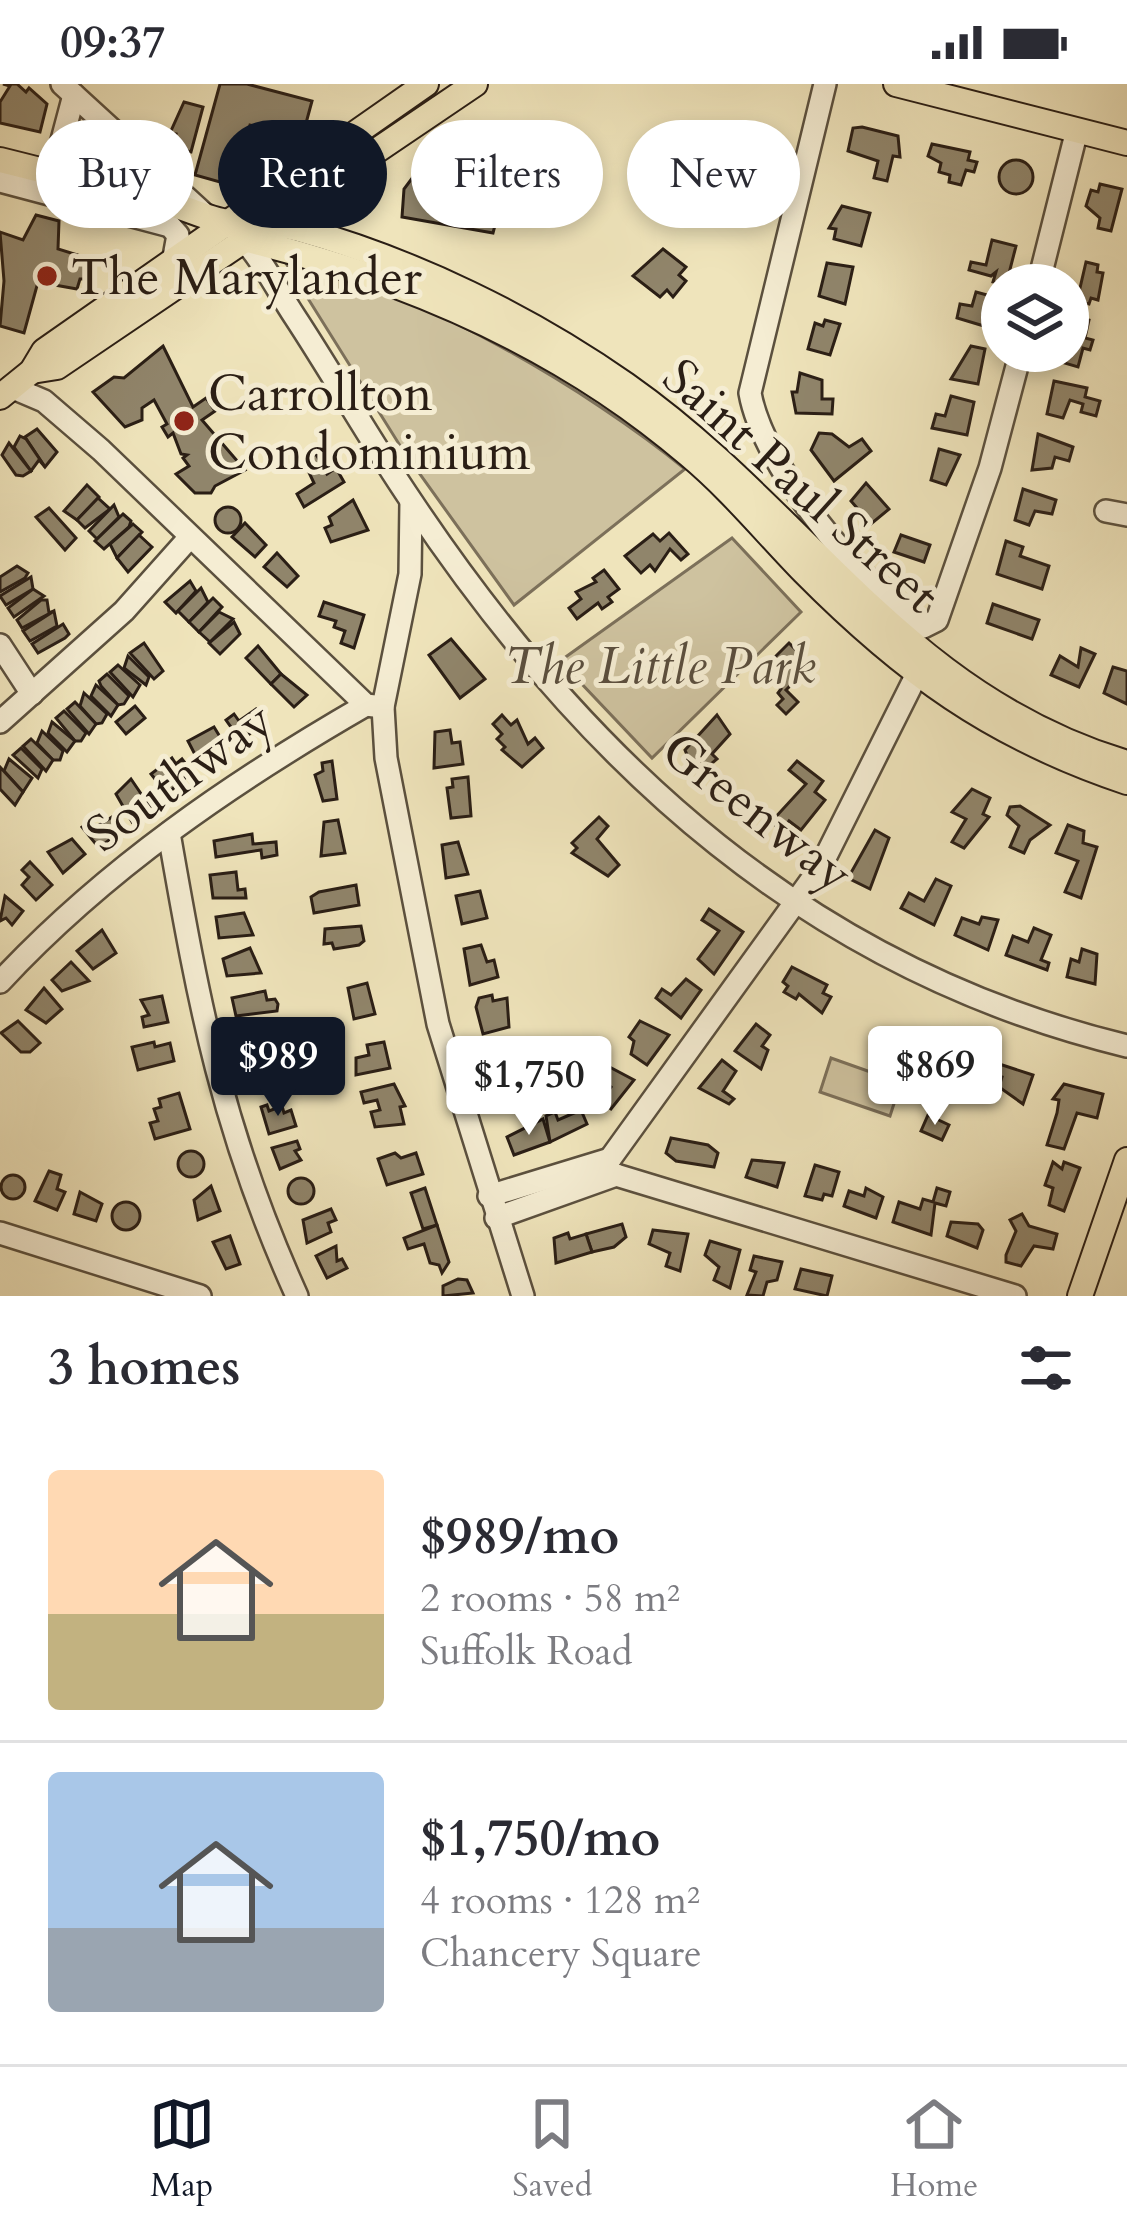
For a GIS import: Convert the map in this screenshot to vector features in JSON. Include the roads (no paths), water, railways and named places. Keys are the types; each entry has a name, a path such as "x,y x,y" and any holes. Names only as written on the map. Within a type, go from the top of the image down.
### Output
{"main road":[{"path":"374,120 426,84"},
{"path":"387,143 476,84"},
{"path":"896,84 1127,142"},
{"name":"Saint Paul Street","path":"0,160 36,169"},
{"path":"11,385 44,351 218,228"},
{"path":"11,385 56,367 219,228"},
{"name":"Saint Paul Street","path":"236,228 401,285 560,364 689,454 921,667 1024,742 1127,782"},
{"name":"Saint Paul Street","path":"284,228 357,249 457,290 622,382 722,460 921,667 1015,719 1127,763"},
{"path":"1080,1296 1127,1160"}],"street":[{"path":"825,84 749,393 771,450 835,538 889,598 930,628 976,510 1015,372"},
{"name":"Greenway","path":"68,89 218,219"},
{"path":"62,120 68,89"},
{"path":"1043,264 1077,130"},
{"path":"0,181 170,226 178,240 174,257"},
{"name":"Greenway","path":"227,228 447,552 534,662 648,788 710,844 864,946 979,1001 1127,1046"},
{"path":"11,385 52,408 375,706"},
{"path":"411,501 410,574 375,706 425,970 493,1207 524,1296"},
{"path":"0,722 124,611 190,537"},
{"path":"410,574 447,552"},
{"path":"0,645 32,694"},
{"path":"613,1167 796,905 850,813 921,667"},
{"name":"Southway","path":"3,972 169,833 292,746 375,706"},
{"path":"169,833 187,951 217,1084 250,1186 297,1296"},
{"path":"493,1207 613,1167 1015,1296"},
{"path":"0,1233 200,1296"}],"place":[{"name":"The Marylander","path":"47,276"},
{"name":"Carrollton Condominium","path":"184,421"}],"park label":[{"name":"The Little Park","path":"660,665"}]}
